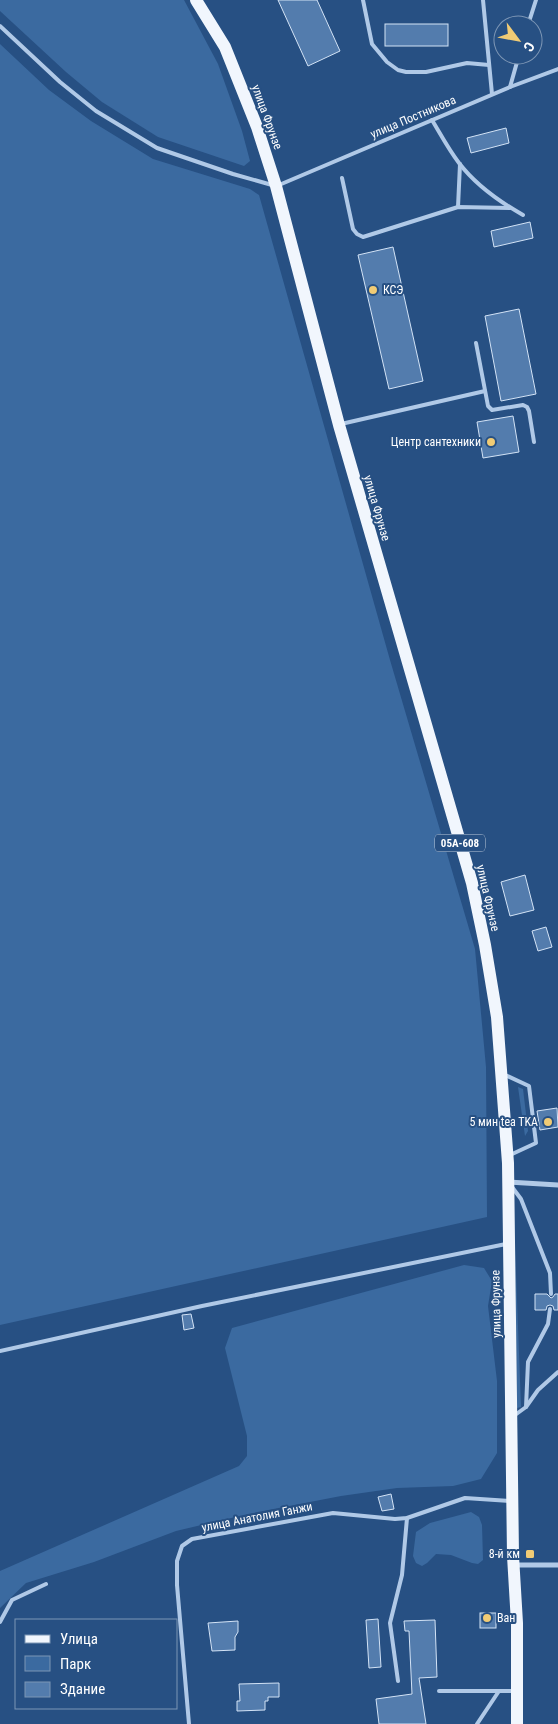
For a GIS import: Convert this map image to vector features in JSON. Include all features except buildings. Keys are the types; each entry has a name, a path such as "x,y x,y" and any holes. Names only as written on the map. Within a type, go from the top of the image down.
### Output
{"main road":[{"name":"улица Фрунзе","path":"196,0 225,47 257,127 276,186 339,425 472,883 485,945 497,1017 507,1156 516,1614 516,1724"}],"street":[{"path":"508,1182 558,1185"},
{"path":"514,1565 558,1565"}],"lane":[{"path":"363,0 372,44 387,62 398,70 426,72 467,63 488,65"},
{"path":"482,0 492,94"},
{"path":"531,15 536,0"},
{"path":"0,26 60,82 96,111 157,148 233,174 276,186"},
{"path":"510,87 516,65"},
{"name":"улица Постникова","path":"276,186 492,94 558,69"},
{"path":"432,120 460,164 479,184 510,208 523,215"},
{"path":"458,207 460,164"},
{"path":"342,178 353,229 363,237 368,237 458,207 510,208"},
{"path":"476,343 488,406 492,410 523,405 527,407 534,442"},
{"path":"339,425 485,391"},
{"path":"501,1073 529,1086 536,1143 507,1156"},
{"path":"508,1182 521,1199 550,1273 551,1294"},
{"path":"0,1351 202,1306 508,1243"},
{"path":"526,1407 528,1362 548,1324 550,1310"},
{"path":"511,1418 526,1407 538,1390 558,1372"},
{"name":"улица Анатолия Ганжи","path":"189,1724 177,1586 177,1561 182,1546 192,1539 333,1513 378,1518 407,1518 465,1498 514,1501"},
{"path":"398,1680 390,1623 402,1575 407,1518"},
{"path":"0,1622 12,1600 46,1584"},
{"path":"439,1691 516,1691"},
{"path":"476,1724 499,1691"}],"green space":[{"path":"0,0 184,0 218,64 242,131 250,161 244,166 158,137 102,102 66,72 0,11"},
{"path":"0,44 49,90 91,121 153,159 250,189 259,195 390,660 475,949 486,1067 487,1217 0,1325"},
{"path":"518,1087 523,1089 528,1131 525,1136"},
{"path":"515,1246 521,1407 517,1408"},
{"path":"464,1265 484,1268 492,1281 488,1306 497,1381 497,1453 481,1479 453,1486 397,1488 341,1496 248,1514 176,1531 94,1562 26,1583 0,1608 0,1571 239,1466 247,1456 247,1436 225,1348 232,1328"},
{"path":"471,1512 479,1517 482,1525 483,1560 478,1564 451,1555 436,1554 422,1566 416,1563 413,1556 416,1532 430,1523"}],"place":[{"name":"КСЭ","path":"373,290"},
{"name":"Центр сантехники","path":"491,442"},
{"name":"5 мин tea TKA","path":"548,1122"},
{"name":"8-й км","path":"530,1554"},
{"name":"Ван","path":"487,1618"}]}
